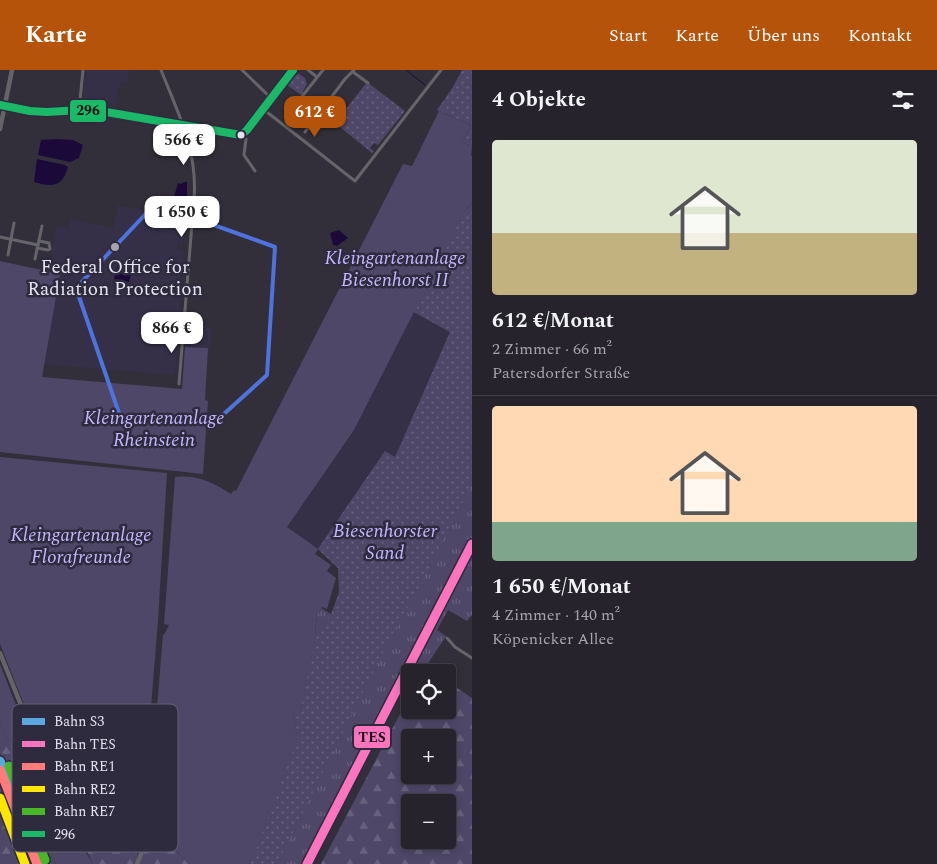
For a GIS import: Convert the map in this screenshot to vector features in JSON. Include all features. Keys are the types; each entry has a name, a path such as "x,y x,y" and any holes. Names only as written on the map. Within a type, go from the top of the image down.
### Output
{"street":[{"path":"0,129 2,106 12,70"},
{"path":"79,110 83,70"},
{"path":"161,70 184,126 191,152 195,188 179,384"},
{"path":"242,70 271,98"},
{"path":"2,106 47,112 79,110 106,112 234,135 243,134 293,70"},
{"path":"308,70 317,77"},
{"path":"292,110 323,70"},
{"path":"263,109 355,181 441,70"},
{"path":"305,132 350,73 353,71 368,83"},
{"path":"296,105 314,119"},
{"path":"319,112 335,124"},
{"path":"243,134 246,139 243,150 244,154 255,171"},
{"path":"8,255 14,223"},
{"path":"35,259 42,226"},
{"path":"0,237 38,245"},
{"path":"447,638 455,647 472,658"},
{"path":"0,653 21,704"},
{"path":"137,864 141,852"}],"highlighted area":[{"path":"155,204 275,247 267,375 215,422 120,416 76,288"}],"shaded area":[{"path":"86,70 132,70 128,72 127,83 120,82 115,109 82,106"},
{"path":"41,140 73,140 83,145 79,158 70,162 38,155"},
{"path":"37,159 68,167 63,179 51,185 34,182"},
{"path":"187,182 187,200 174,197 178,183"},
{"path":"167,197 188,202 183,243 179,242 177,244 177,248 184,251 175,375 43,364 60,272 48,269 57,226 68,229 71,219 113,228 118,205 163,215"},
{"path":"339,230 348,238 337,246 333,245 330,233"},
{"path":"117,266 129,268 132,271 129,282 114,279"},
{"path":"414,312 450,331 395,457 385,451 318,549 287,527 354,430"},
{"path":"187,325 212,327 210,348 185,347"},
{"path":"472,540 472,553 421,655 415,664 409,664"},
{"path":"401,679 401,690 312,864 306,864"},
{"path":"0,753 12,785 12,816 0,784"},
{"path":"26,852 37,852 42,864 30,864"}],"green space":[{"path":"462,70 472,70 472,147 463,142 471,125 437,110"},
{"path":"299,74 305,78 307,84 301,95 287,85 295,75"},
{"path":"367,82 405,111 378,145 374,143 370,148 374,151 372,153 335,123"},
{"name":"Kleingartenanlage Biesenhorst II","path":"439,111 471,125 463,142 472,147 472,203 463,213 428,288 354,430 287,527 318,549 315,554 331,565 327,571 336,578 327,609 322,607 317,616 315,643 300,714 293,714 297,736 299,736 254,855 248,864 189,864 177,852 178,704 157,704 163,634 169,625 164,624 175,477 198,478 218,486 231,494 234,490 236,491 403,164 412,166"},
{"name":"Biesenhorster Sand","path":"472,203 472,540 409,664 401,664 401,679 306,864 248,864 298,736 293,713 300,714 314,648 317,613 321,608 331,614 339,593 338,568 318,549 385,451 395,457 450,332 414,312 463,213"},
{"name":"Biesenhorster Sand","path":"472,207 472,484 416,593 392,634 277,864 248,864 297,737 293,713 300,714 315,639 332,612 339,593 339,569 318,549 385,451 395,459 400,448 450,332 414,312 428,288 463,213"},
{"name":"Kleingartenanlage Rheinstein","path":"0,261 60,274 42,377 182,389 185,347 208,348 205,400 208,401 203,474 0,452"},
{"name":"Kleingartenanlage Florafreunde","path":"0,457 167,473 151,704 24,704 0,644"},
{"path":"472,553 472,615 467,621 448,610 437,630 446,636 428,664 416,664"},
{"path":"0,664 16,704 12,704 12,743 6,737 0,721"},
{"path":"456,687 472,698 472,864 321,864 401,712 401,719 456,719"},
{"path":"0,721 6,737 12,743 12,785 0,753"},
{"path":"0,784 12,815 12,852 26,852 30,864 0,864"},
{"path":"37,852 51,852 56,864 42,864"},
{"path":"51,852 86,852 93,864 56,864"},
{"path":"87,852 129,852 137,859 134,864 93,864"},
{"path":"129,852 138,852 137,859"},
{"path":"142,852 177,852 189,864 139,864"}],"waterway":[{"path":"406,70 425,85"}],"railway":[{"path":"310,864 472,549"}],"rail line":[{"name":"TES","path":"307,864 472,544"},
{"name":"S3","path":"0,761 12,792"},
{"name":"RE7","path":"9,766 12,774"},
{"name":"RE1","path":"0,770 12,800"},
{"name":"RE2","path":"0,798 12,830"},
{"name":"RE2","path":"20,852 25,864"},
{"name":"RE1","path":"32,852 37,864"},
{"name":"S3","path":"35,852 40,864"},
{"name":"RE7","path":"42,852 45,860"}],"transit line":[{"name":"296","path":"0,105 30,111 81,110 106,112 241,135 247,130 293,70"}],"place":[{"name":"Federal Office for Radiation Protection","path":"115,247"}]}
